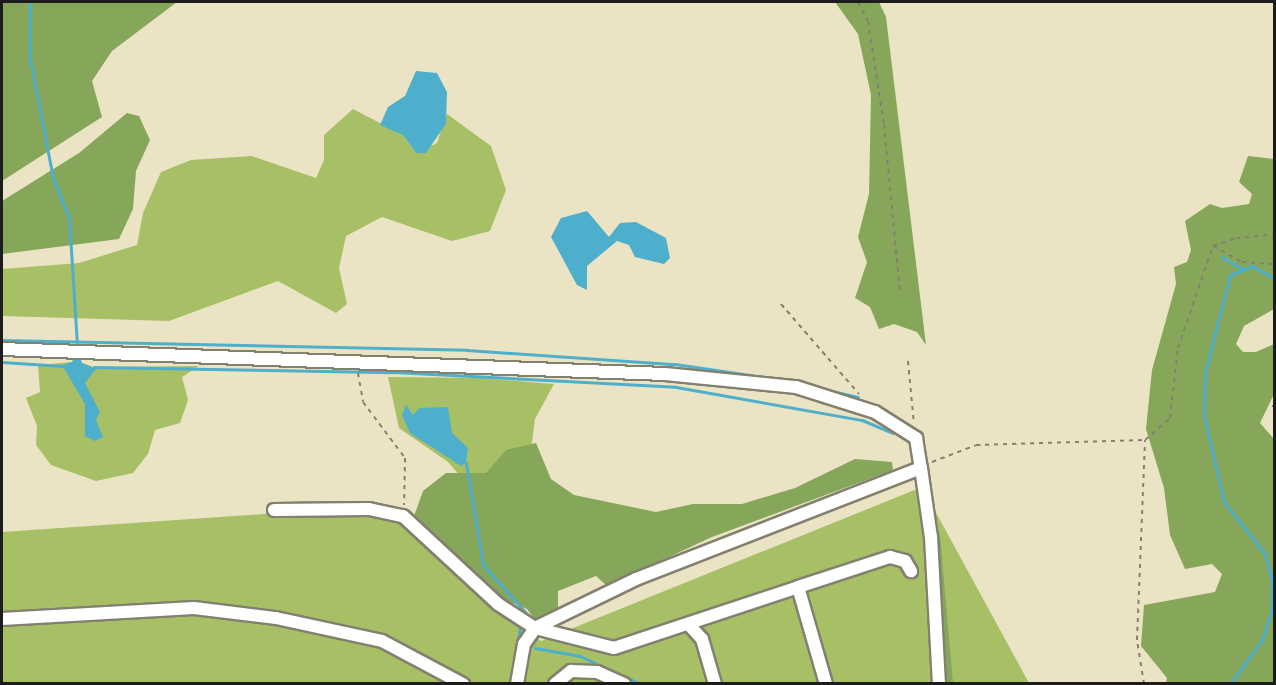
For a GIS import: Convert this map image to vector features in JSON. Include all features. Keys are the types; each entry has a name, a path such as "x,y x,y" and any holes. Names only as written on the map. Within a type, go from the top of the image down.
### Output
{"street":[{"path":"2,349 665,374 784,386 875,412 916,438 932,537 939,684"},
{"path":"517,684 524,644 535,628 636,579 921,468"},
{"path":"274,510 369,509 403,516 498,604 535,628 614,648 890,557 905,561 911,571"},
{"path":"798,587 826,684"},
{"path":"2,619 194,608 276,618 382,641 463,684"},
{"path":"689,625 702,639 715,684"},
{"path":"555,684 572,671 597,672 624,684"}],"path":[{"path":"858,2 868,21 883,114 900,294"},
{"path":"1275,180 1275,199"},
{"path":"1213,246 1275,235"},
{"path":"1213,246 1242,262 1275,264"},
{"path":"921,468 976,445 1145,440 1170,418 1178,348 1213,246"},
{"path":"781,304 875,412"},
{"path":"360,361 363,402 405,458 408,481 403,516"},
{"path":"908,361 916,438"},
{"path":"1144,684 1137,640 1145,440"}],"green space":[{"path":"2,2 177,2 112,51 92,81 102,117 2,181"},
{"path":"835,2 879,2 886,17 926,345 917,332 894,324 879,329 870,307 855,298 867,262 858,237 869,194 871,95 858,34"},
{"path":"353,109 403,135 416,153 437,143 447,114 491,146 506,190 490,231 452,241 382,217 346,236 339,268 347,304 336,313 278,281 169,321 2,316 2,269 79,263 137,245 143,213 161,172 191,160 252,156 316,178 324,160 324,135"},
{"path":"127,113 139,116 150,140 136,171 133,209 119,239 2,254 2,201 79,153"},
{"path":"1248,156 1274,159 1274,309 1244,326 1236,344 1243,352 1256,352 1274,344 1274,394 1260,423 1274,439 1274,683 1166,683 1167,678 1141,646 1144,605 1215,592 1222,574 1212,564 1185,569 1170,535 1164,488 1146,429 1152,370 1176,284 1174,267 1187,262 1191,250 1185,221 1210,204 1222,208 1249,204 1252,194 1239,182"},
{"path":"77,351 82,363 94,367 199,366 182,377 188,400 180,423 155,430 148,454 133,473 96,481 51,465 36,445 37,426 26,398 40,392 38,365 72,362"},
{"path":"388,377 480,378 554,384 535,419 531,450 467,484 448,462 399,428"},
{"path":"536,443 551,479 574,495 656,512 693,504 742,504 795,488 855,459 892,462 893,470 712,537 607,586 596,576 558,591 558,610 536,621 527,609 501,598 414,516 423,491 446,473 486,473 506,450"},
{"path":"922,487 1029,683 2,684 2,532 382,506 541,641"},
{"path":"924,532 940,534 953,683 934,683"}],"water":[{"path":"416,71 437,73 447,92 446,124 426,153 416,153 403,135 380,125 388,107 405,96"},
{"path":"587,211 609,237 620,223 636,222 666,238 670,258 664,264 635,257 629,245 617,241 587,266 587,290 577,285 551,237 561,218"},
{"path":"78,351 82,363 96,369 85,383 100,412 96,420 103,437 95,441 85,436 85,404 62,365 72,362"},
{"path":"406,405 413,415 419,408 448,407 452,433 468,448 466,463 461,466 410,433 402,415"}],"waterway":[{"path":"30,2 30,59 53,178 69,218 77,345"},
{"path":"1222,257 1242,269"},
{"path":"1230,684 1262,640 1272,610 1272,582 1265,554 1224,502 1204,416 1205,372 1230,275 1252,266 1274,278"},
{"path":"2,340 467,350 675,364 790,381"},
{"path":"2,362 63,366"},
{"path":"94,367 393,372 676,387 862,420 892,433"},
{"path":"814,387 858,397"},
{"path":"466,463 483,565 526,613"},
{"path":"518,643 520,624"},
{"path":"535,648 580,656 641,684"}]}
